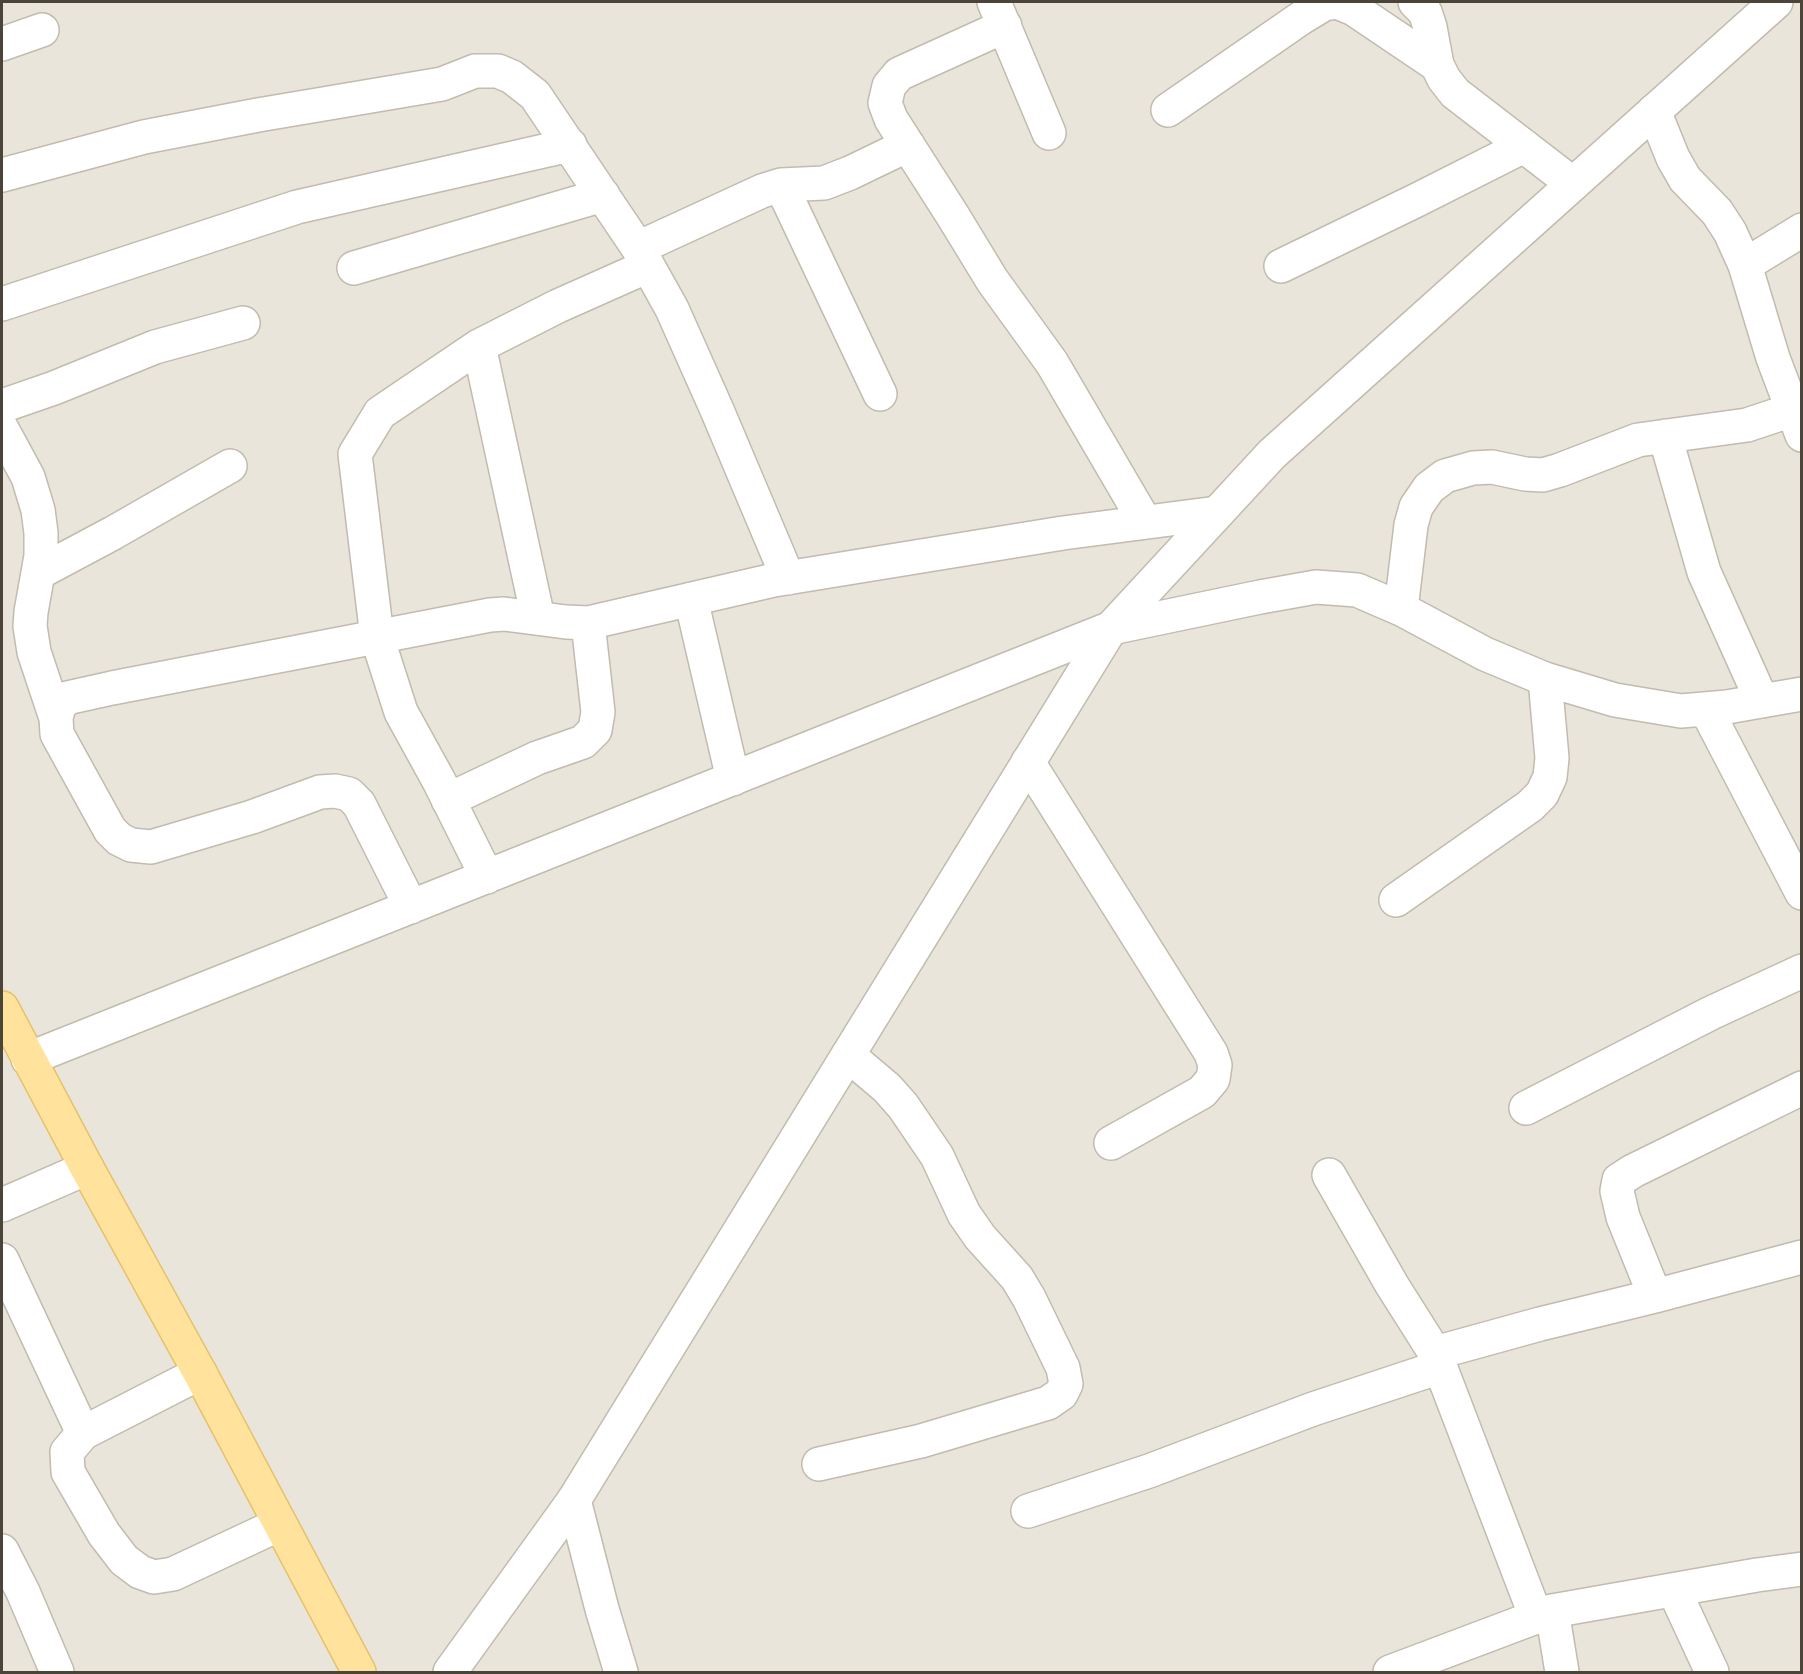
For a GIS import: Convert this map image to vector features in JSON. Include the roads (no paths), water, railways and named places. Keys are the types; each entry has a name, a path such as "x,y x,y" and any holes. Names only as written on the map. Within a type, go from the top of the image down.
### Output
{"main road":[{"path":"2,1008 359,1672"}],"street":[{"path":"1168,110 1300,18 1324,4 1337,2 1354,9 1437,65"},
{"path":"1415,2 1425,12 1437,65 1455,93 1573,184"},
{"path":"450,1672 574,1500 1111,628 1272,454 1776,2"},
{"path":"1049,133 1000,14 899,74 889,86 885,104 891,119 992,280 1052,363 1145,522"},
{"path":"2,44 42,30"},
{"path":"2,175 144,136 442,84 475,71 498,70 512,77 536,94 643,257 672,309 788,578"},
{"path":"1401,609 1411,525 1416,507 1429,488 1445,476 1473,468 1492,466 1525,474 1543,475 1638,440 1747,425 1797,422 1773,358 1744,265 1730,231 1717,212 1685,179 1673,158 1654,111"},
{"path":"2,304 297,207 570,145"},
{"path":"487,877 400,712 377,637 355,454 380,413 479,346 558,306 762,191 781,185 824,183 908,145"},
{"path":"1281,266 1524,146"},
{"path":"781,185 880,394"},
{"path":"354,268 603,195"},
{"path":"1744,265 1802,230"},
{"path":"2,406 54,388 155,347 243,323"},
{"path":"479,346 538,618"},
{"path":"2,429 28,477 38,510 41,556 30,626 34,652 56,718 57,734 110,830 119,839 131,845 151,847 252,818 320,792 335,791 350,794 359,804 411,907"},
{"path":"1665,436 1704,572 1762,701"},
{"path":"38,573 230,466"},
{"path":"56,718 59,706 67,699 81,695 490,615 504,614 588,623 788,578 1062,533 1217,513"},
{"path":"28,1059 1111,628 1260,597 1316,587 1357,590 1401,609 1485,654 1545,679 1615,700 1681,711 1802,694"},
{"path":"691,599 733,779"},
{"path":"448,800 537,759 583,742 596,730 598,712 588,623"},
{"path":"1396,900 1530,806 1542,794 1550,777 1552,758 1545,679"},
{"path":"1706,709 1802,893"},
{"path":"1028,762 1211,1053 1215,1065 1213,1079 1202,1092 1111,1143"},
{"path":"1526,1108 1711,1013 1802,971"},
{"path":"819,1464 921,1441 1048,1403 1061,1394 1066,1384 1063,1368 1029,1298 1017,1278 980,1237 964,1214 938,1156 903,1106 887,1088 848,1056"},
{"path":"1654,1296 1623,1217 1617,1191 1619,1180 1802,1088"},
{"path":"2,1205 87,1168"},
{"path":"1329,1175 1437,1360 1544,1614 1562,1672"},
{"path":"1028,1510 1149,1471 1437,1360 1540,1324 1802,1257"},
{"path":"2,1260 83,1433"},
{"path":"200,1373 83,1433 67,1452 69,1472 104,1534 124,1560 140,1572 154,1576 173,1574 280,1524"},
{"path":"574,1500 621,1672"},
{"path":"2,1551 23,1592 57,1672"},
{"path":"1390,1672 1544,1614 1757,1575 1802,1569"},
{"path":"1674,1590 1712,1672"}]}
